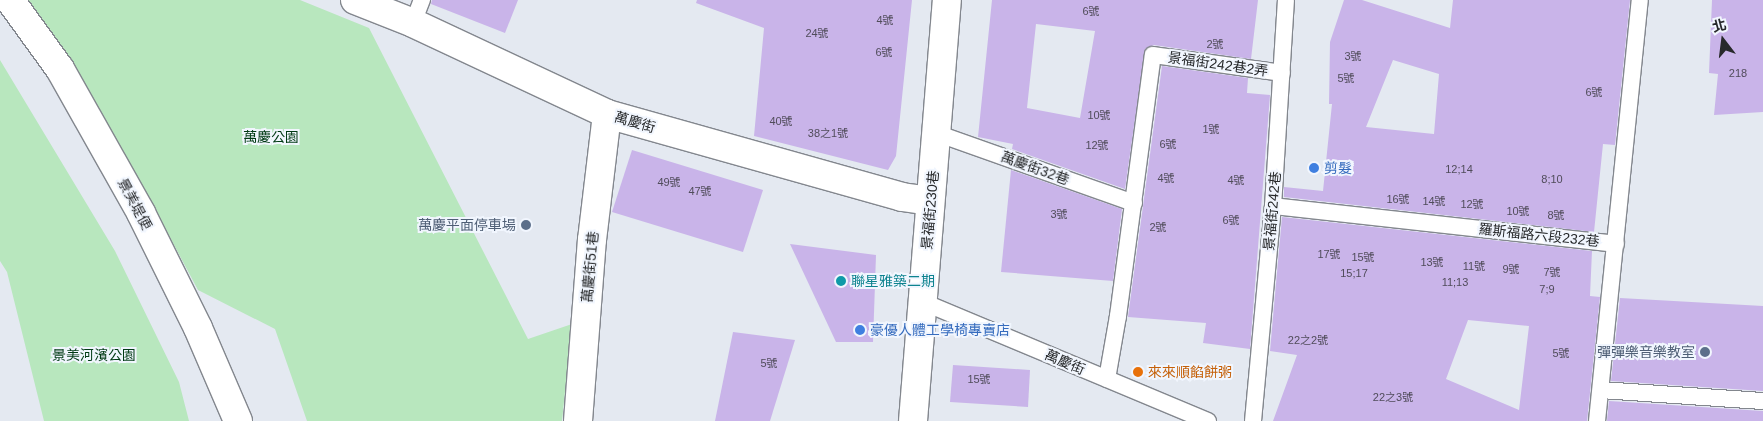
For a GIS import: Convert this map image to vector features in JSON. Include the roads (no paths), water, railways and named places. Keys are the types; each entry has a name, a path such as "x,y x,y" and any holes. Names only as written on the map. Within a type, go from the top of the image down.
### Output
{"street":[{"name":"景美堤便","path":"10,0 60,70 140,213 198,328 238,421"},
{"name":"萬慶街","path":"355,0 418,12 607,114 902,196 930,201"},
{"name":"景福街230巷","path":"913,421 947,0"},
{"name":"萬慶街51巷","path":"578,421 592,240 607,114"}],"lane":[{"name":"景福街242巷","path":"1253,421 1273,206 1286,0"},
{"path":"1616,244 1640,0"},
{"name":"景福街242巷2弄","path":"1134,203 1153,56 1282,73"},
{"name":"萬慶街32巷","path":"936,133 1134,203"},
{"path":"1107,379 1134,203"},
{"name":"羅斯福路六段232巷","path":"1273,206 1616,244 1598,421"},
{"name":"萬慶街","path":"923,302 1208,421"},
{"path":"1600,390 1763,401"}],"place":[{"name":"剪髮","path":"1314,168"},
{"name":"萬慶平面停車場","path":"526,225"},
{"name":"聯星雅築二期","path":"841,281"},
{"name":"豪優人體工學椅專賣店","path":"860,330"},
{"name":"彈彈樂音樂教室","path":"1705,352"},
{"name":"來來順餡餅粥","path":"1138,372"}],"park label":[{"name":"萬慶公園","path":"271,137"},
{"name":"景美河濱公園","path":"94,355"}]}
